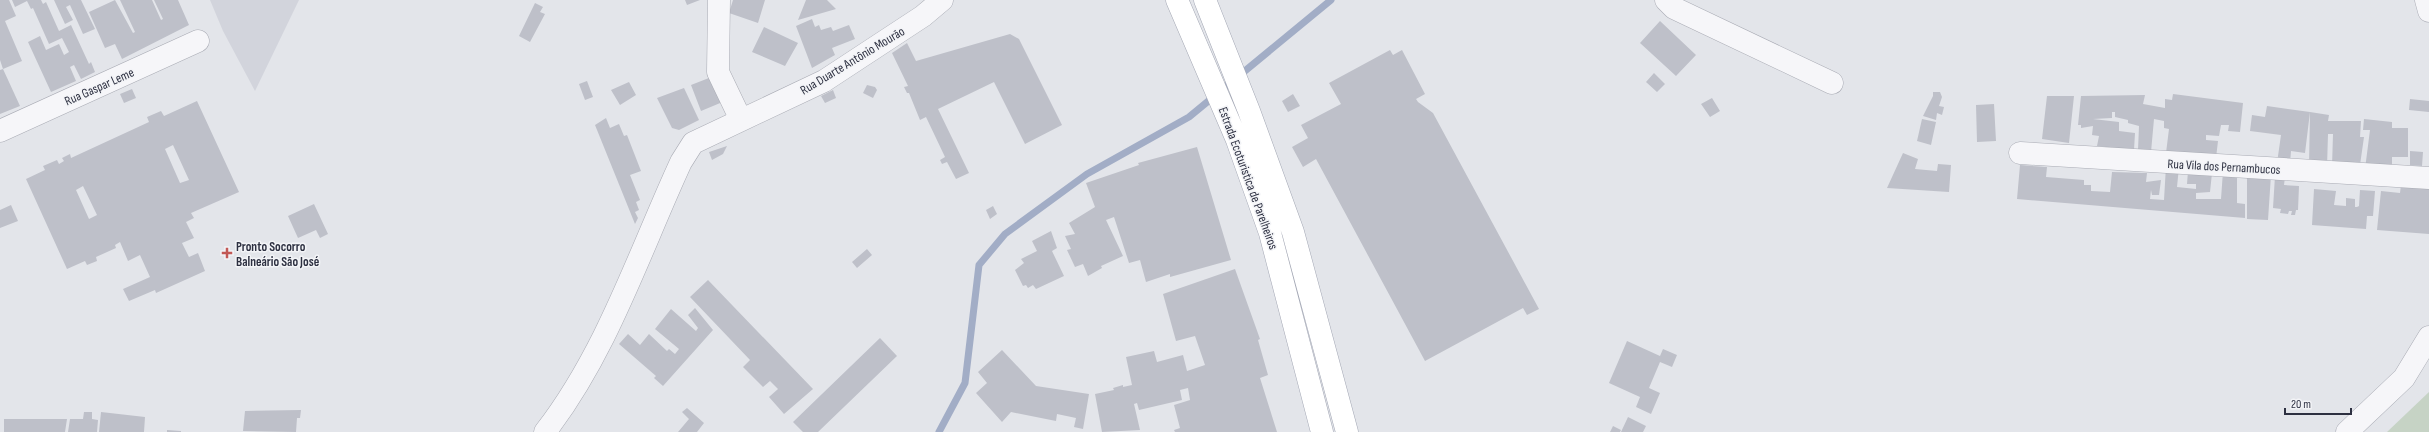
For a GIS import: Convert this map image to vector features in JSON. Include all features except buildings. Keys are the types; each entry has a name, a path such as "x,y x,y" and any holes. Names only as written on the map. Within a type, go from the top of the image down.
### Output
{"main road":[{"name":"Estrada Ecoturistica de Parelheiros","path":"1178,0 1230,122 1270,233 1322,432"},
{"name":"Estrada Ecoturistica de Parelheiros","path":"1204,0 1249,111 1294,232 1347,432"}],"street":[{"path":"719,0 718,72 741,120"},
{"name":"Rua Duarte Antônio Mourão","path":"545,432 573,393 602,339 633,273 681,162 693,144 824,81 923,16 942,0"},
{"path":"1666,0 1674,8 1832,83"},
{"path":"2426,0 2429,11"},
{"name":"Rua Gaspar Leme","path":"0,130 198,41"},
{"name":"Rua Vila dos Pernambucos","path":"2020,153 2429,178"},
{"path":"2347,432 2404,378 2429,337"}],"shaded area":[{"path":"210,0 299,0 255,91 223,31"}],"green space":[{"path":"2429,392 2429,432 2387,432"}],"waterway":[{"path":"939,432 965,383 979,265 1005,234 1087,174 1189,117 1331,0"}],"place":[{"name":"Pronto Socorro Balneário São José","path":"227,253"}]}
